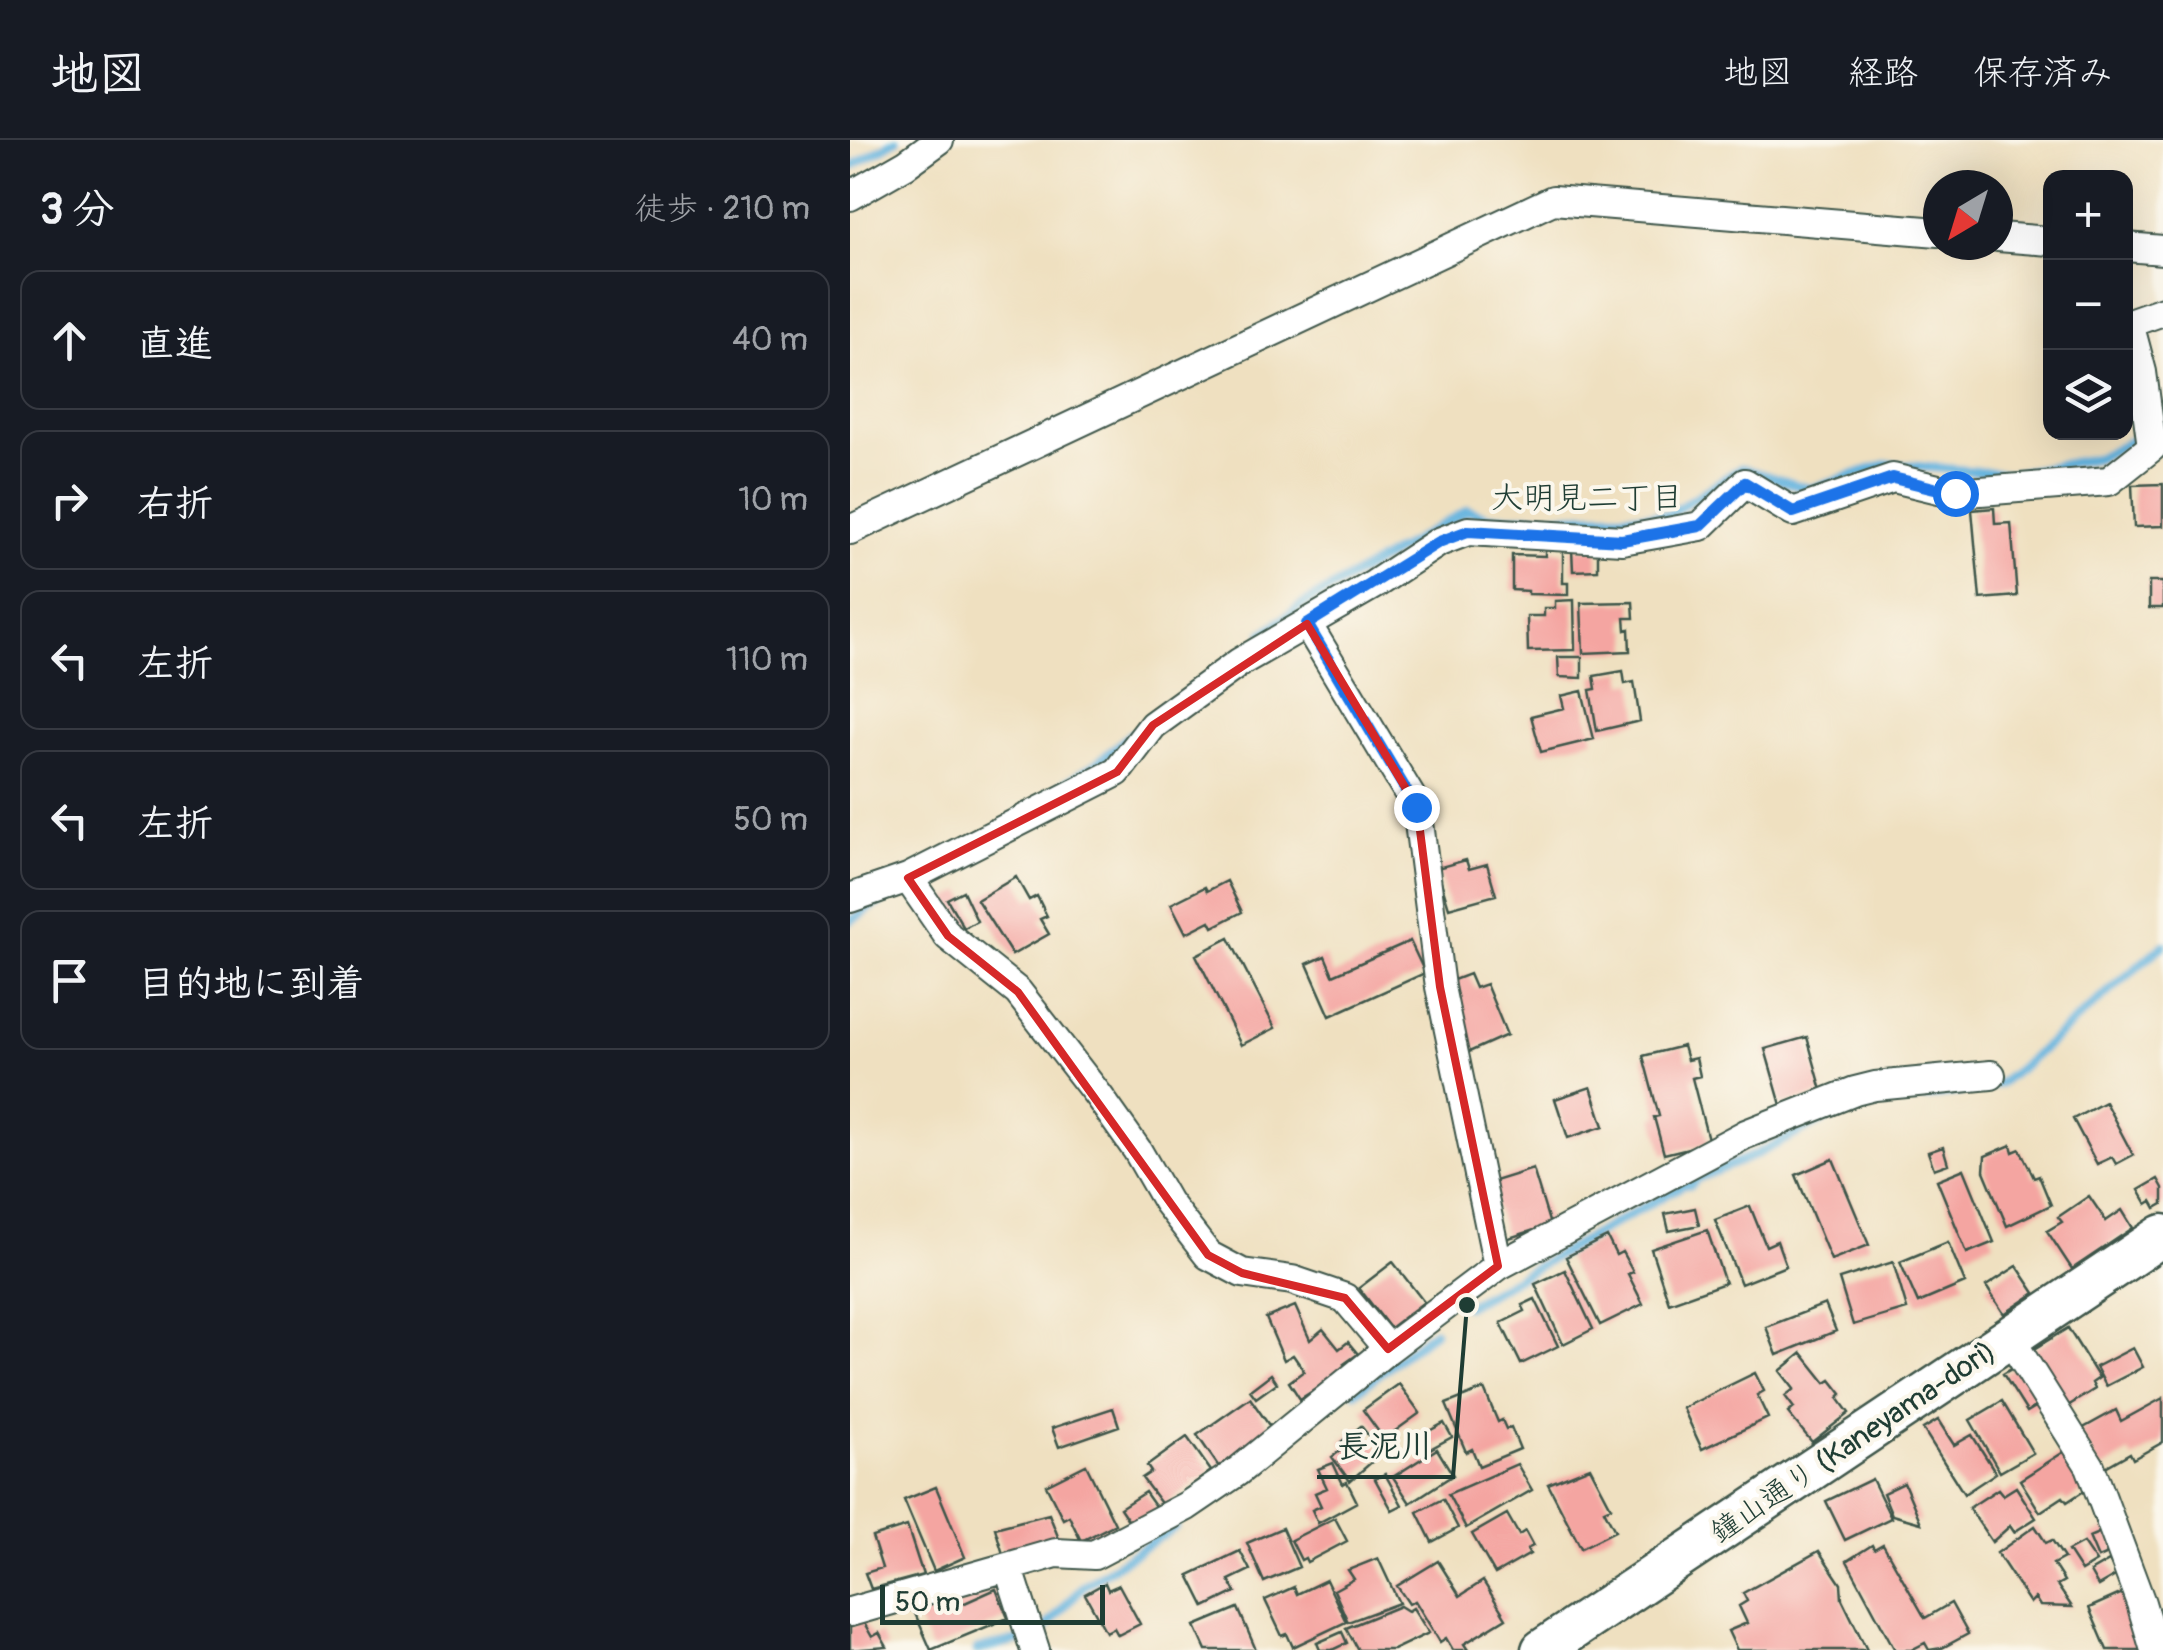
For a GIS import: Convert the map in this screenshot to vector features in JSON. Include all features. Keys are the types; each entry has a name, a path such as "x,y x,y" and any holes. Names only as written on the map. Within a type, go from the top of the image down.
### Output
{"main road":[{"name":"鐘山通り (Kaneyama-dori)","path":"1542,1650 2163,1234"}],"street":[{"path":"850,196 939,140"},
{"path":"850,530 1553,200 1923,231"},
{"path":"2013,238 2043,240"},
{"path":"2133,248 2163,250"},
{"path":"850,898 908,878 1117,772 1153,725 1240,662 1439,542 1468,531 1622,540 1700,526 1745,483 1793,512 1893,478 1955,493 2108,481 2152,447 2142,372 2129,323 2163,312"},
{"path":"1307,624 1416,807 1440,987 1498,1266"},
{"path":"908,878 948,936 1018,992 1098,1095 1167,1202 1208,1255 1242,1273 1292,1280 1345,1298 1388,1349"},
{"path":"850,1612 1056,1553 1094,1555 1187,1506 1237,1472 1498,1266 1746,1134 1837,1098 1874,1086 1991,1075"},
{"path":"2010,1337 2090,1466 2155,1650"},
{"path":"1010,1568 1035,1650"}],"highlighted area":[{"path":"1307,624 1417,807 1440,987 1498,1266 1388,1349 1345,1298 1242,1273 1208,1255 1018,992 948,936 908,878 1117,772 1153,725"}],"building":[{"path":"2163,484 2163,526 2134,527 2132,485"},
{"path":"1994,508 1995,524 2011,523 2017,596 1980,599 1972,510"},
{"path":"1598,548 1598,570 1573,571 1572,549"},
{"path":"1545,550 1563,551 1563,583 1568,583 1568,595 1512,590 1512,555 1545,556"},
{"path":"2149,582 2163,582 2163,608 2149,608"},
{"path":"1574,600 1575,650 1528,651 1527,616 1544,616 1544,608 1555,608 1555,601"},
{"path":"1633,602 1634,618 1625,618 1630,651 1583,653 1581,603"},
{"path":"1558,657 1582,657 1582,678 1559,677"},
{"path":"1623,671 1625,684 1634,682 1640,721 1597,731 1590,690 1596,689 1594,676"},
{"path":"1582,691 1594,739 1541,752 1531,716 1564,708 1561,696"},
{"path":"1466,860 1469,869 1487,864 1496,895 1449,908 1437,868"},
{"path":"1016,877 1029,900 1037,896 1047,916 1040,919 1049,934 1012,955 977,900"},
{"path":"1227,881 1242,912 1213,927 1210,921 1186,933 1171,904"},
{"path":"963,891 977,921 964,928 947,899"},
{"path":"1229,938 1275,1028 1241,1045 1196,955"},
{"path":"1410,941 1425,973 1330,1016 1307,964 1325,956 1333,975"},
{"path":"1469,974 1475,988 1486,984 1507,1035 1469,1052 1447,1000 1457,996 1451,981"},
{"path":"1807,1037 1823,1094 1781,1105 1765,1049"},
{"path":"1683,1046 1687,1060 1696,1058 1700,1076 1692,1078 1709,1143 1664,1154 1654,1117 1659,1116 1643,1056"},
{"path":"1591,1087 1604,1126 1568,1138 1555,1099"},
{"path":"2105,1102 2133,1155 2116,1164 2112,1157 2097,1164 2073,1119"},
{"path":"2011,1145 2013,1152 2020,1149 2034,1178 2039,1176 2051,1205 2007,1226 1984,1171 1985,1156"},
{"path":"1943,1147 1948,1164 1934,1169 1928,1152"},
{"path":"1833,1159 1869,1245 1831,1260 1796,1175"},
{"path":"1533,1169 1550,1225 1506,1239 1488,1183"},
{"path":"1964,1169 1994,1242 1967,1253 1937,1180"},
{"path":"2158,1179 2163,1188 2163,1204 2156,1208 2152,1201 2147,1204 2139,1190"},
{"path":"2089,1196 2106,1221 2122,1210 2133,1228 2072,1269 2047,1231 2062,1222 2058,1217"},
{"path":"1750,1206 1766,1246 1777,1241 1786,1266 1741,1284 1715,1220"},
{"path":"1695,1208 1699,1225 1669,1231 1665,1214"},
{"path":"1707,1230 1725,1283 1669,1303 1651,1249"},
{"path":"1607,1237 1616,1255 1622,1252 1633,1272 1628,1274 1643,1304 1600,1325 1566,1257"},
{"path":"1948,1242 1965,1283 1918,1303 1900,1262"},
{"path":"1393,1262 1424,1302 1390,1328 1359,1288"},
{"path":"1893,1262 1907,1309 1853,1325 1839,1279"},
{"path":"2017,1266 2035,1293 2004,1314 1986,1286"},
{"path":"1565,1270 1593,1329 1563,1344 1535,1284"},
{"path":"1535,1299 1558,1346 1521,1364 1501,1323 1525,1311 1522,1305"},
{"path":"1825,1304 1836,1331 1777,1355 1766,1327"},
{"path":"1295,1306 1310,1340 1323,1329 1339,1349 1348,1342 1358,1354 1344,1364 1349,1369 1321,1390 1319,1387 1300,1399 1289,1382 1304,1371 1293,1355 1284,1360 1266,1318"},
{"path":"2068,1328 2099,1378 2092,1383 2095,1389 2066,1407 2029,1352"},
{"path":"2133,1348 2143,1367 2106,1386 2096,1367"},
{"path":"1802,1353 1826,1383 1831,1380 1842,1394 1838,1398 1849,1413 1812,1442 1788,1413 1794,1408 1785,1396 1794,1389 1780,1371"},
{"path":"2018,1365 2042,1403 2027,1412 2003,1374"},
{"path":"1755,1373 1764,1391 1757,1395 1768,1418 1702,1449 1683,1408"},
{"path":"1271,1374 1277,1383 1256,1398 1250,1390"},
{"path":"1399,1384 1420,1413 1384,1439 1363,1410"},
{"path":"1484,1389 1498,1422 1502,1420 1506,1429 1511,1427 1520,1449 1479,1466 1472,1449 1466,1452 1446,1404"},
{"path":"1250,1398 1273,1431 1219,1467 1197,1435"},
{"path":"2163,1398 2163,1442 2133,1459 2130,1453 2100,1470 2078,1431 2116,1410 2121,1421"},
{"path":"2002,1401 2033,1453 2000,1472 1970,1420"},
{"path":"1113,1408 1119,1426 1059,1447 1052,1428"},
{"path":"1938,1420 1954,1445 1972,1435 1996,1473 1964,1494 1923,1429"},
{"path":"1444,1423 1452,1437 1428,1450 1420,1436"},
{"path":"1361,1426 1382,1453 1350,1481 1332,1457 1345,1447 1341,1442"},
{"path":"1187,1437 1211,1471 1163,1506 1142,1478 1151,1472 1147,1466"},
{"path":"2070,1448 2093,1485 2067,1502 2063,1497 2040,1512 2020,1480"},
{"path":"1437,1449 1453,1475 1410,1503 1393,1477"},
{"path":"1333,1463 1357,1502 1318,1523 1312,1510 1321,1506 1315,1493 1327,1488 1318,1469"},
{"path":"1517,1464 1532,1490 1466,1528 1448,1494"},
{"path":"1086,1465 1115,1524 1081,1541 1069,1516 1063,1519 1046,1485"},
{"path":"1590,1467 1611,1507 1604,1510 1615,1531 1581,1548 1548,1484"},
{"path":"1385,1474 1402,1505 1392,1510 1375,1479"},
{"path":"1872,1479 1891,1518 1845,1540 1826,1501"},
{"path":"1904,1483 1921,1523 1892,1515 1883,1493"},
{"path":"936,1487 965,1557 934,1571 904,1500"},
{"path":"2016,1487 2036,1518 2014,1532 2010,1526 1992,1542 1969,1508 1998,1489 2003,1495"},
{"path":"1145,1492 1157,1509 1132,1526 1120,1508"},
{"path":"1443,1499 1458,1528 1432,1542 1417,1512"},
{"path":"1049,1514 1059,1539 1003,1554 995,1528"},
{"path":"1507,1514 1519,1535 1525,1531 1533,1546 1527,1549 1530,1554 1495,1574 1472,1534"},
{"path":"1335,1518 1347,1541 1307,1562 1305,1558 1301,1560 1291,1540"},
{"path":"907,1526 923,1575 871,1589 865,1573 882,1568 872,1537"},
{"path":"2035,1526 2046,1543 2052,1540 2064,1558 2053,1564 2064,1581 2057,1585 2072,1607 2040,1606 2035,1598 2030,1603 1997,1553"},
{"path":"1282,1528 1299,1567 1264,1582 1247,1543"},
{"path":"2108,1529 2116,1550 2098,1558 2089,1537"},
{"path":"2083,1543 2096,1562 2081,1571 2068,1551"},
{"path":"1883,1544 1925,1618 1951,1603 1968,1634 1942,1648 1929,1650 1925,1643 1911,1650 1895,1650 1847,1561 1872,1545 1874,1549"},
{"path":"1240,1551 1250,1570 1229,1580 1236,1592 1205,1607 1189,1575"},
{"path":"1819,1551 1841,1584 1842,1599 1867,1650 1737,1650 1728,1631 1747,1623 1739,1606 1747,1601 1743,1593"},
{"path":"1378,1558 1399,1603 1348,1622 1334,1590 1354,1579 1348,1570"},
{"path":"1438,1561 1460,1596 1483,1581 1506,1618 1464,1644 1468,1650 1453,1650 1446,1638 1440,1642 1415,1601 1409,1604 1397,1586"},
{"path":"2109,1561 2117,1575 2098,1586 2090,1572"},
{"path":"1326,1580 1346,1622 1293,1647 1287,1634 1282,1636 1265,1600 1294,1587 1297,1594"},
{"path":"1105,1583 1108,1590 1119,1585 1140,1624 1118,1635 1114,1628 1106,1632 1085,1594"},
{"path":"996,1589 1008,1618 931,1650 913,1609 952,1592 958,1606"},
{"path":"2127,1591 2147,1650 2107,1650 2089,1608"},
{"path":"1400,1606 1408,1611 1413,1608 1429,1633 1393,1650 1358,1650 1346,1628"},
{"path":"1238,1608 1256,1650 1206,1650 1195,1626"},
{"path":"863,1621 872,1637 879,1633 887,1647 850,1650 850,1628"},
{"path":"1342,1632 1347,1643 1332,1650 1320,1650 1317,1643"}],"waterway":[{"path":"850,168 896,140"},
{"path":"1263,634 1299,607 1468,510 1489,517 1668,515 1741,468 1810,489 1887,464 2011,474 2097,458 2163,424"},
{"path":"1059,787 1100,761 1131,734"},
{"path":"850,921 886,898"},
{"path":"1992,1085 2019,1069 2163,945"},
{"path":"1864,1101 1962,1091"},
{"path":"1466,1306 1685,1184 1691,1185 1696,1179 1753,1156 1845,1109"},
{"path":"1356,1392 1434,1331"},
{"path":"977,1650 1038,1636 1083,1586 1175,1527"}],"place":[{"name":"長泥川","path":"1467,1305"}],"district":[{"name":"大明見二丁目","path":"1587,498"}],"route":[{"path":"1416,807 1307,624 1439,542 1468,531 1622,540 1700,526 1745,483 1793,512 1893,478 1955,493"}]}
